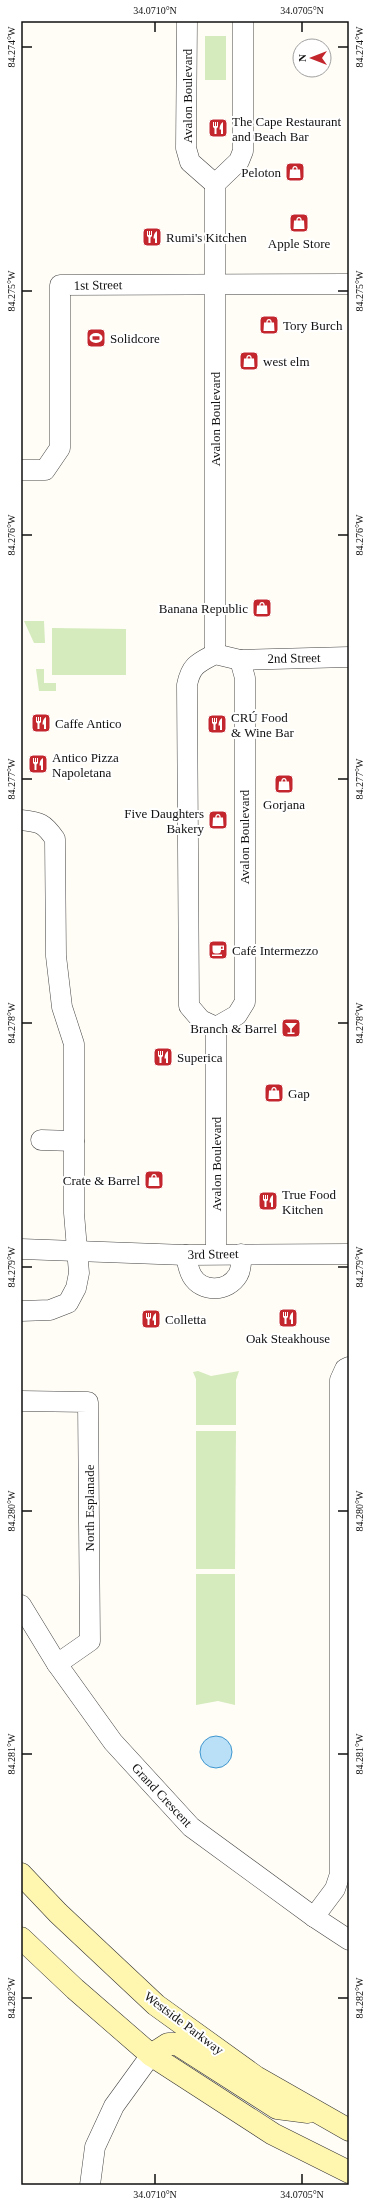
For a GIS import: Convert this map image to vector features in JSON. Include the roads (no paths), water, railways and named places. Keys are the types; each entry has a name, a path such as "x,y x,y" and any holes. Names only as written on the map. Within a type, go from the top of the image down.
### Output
{"main road":[{"name":"Westside Parkway","path":"21,1874 58,1913 156,2005 256,2077 349,2130"},
{"path":"21,1938 151,2055 273,2134 349,2172"},
{"path":"151,2055 168,2044 176,2044 277,2108 321,2114"}],"street":[{"name":"Avalon Boulevard","path":"187,21 186,148 190,162 215,184 215,654"},
{"path":"215,184 239,161 243,151 243,21"},
{"name":"1st Street","path":"21,470 45,470 60,448 60,285 215,283 349,284"},
{"path":"216,1027 201,1020 189,1006 187,685 190,673 196,664 215,654 240,660"},
{"name":"2nd Street","path":"240,660 349,657"},
{"name":"Avalon Boulevard","path":"216,1254 216,1027 237,1014 244,1002 244,678 240,660"},
{"path":"21,820 39,822 48,829 55,839 56,956 62,1007 74,1044 74,1213 80,1273 76,1288 68,1303 50,1310 21,1311"},
{"path":"41,1140 74,1141"},
{"name":"3rd Street","path":"21,1249 186,1255 349,1254"},
{"path":"186,1255 188,1269 192,1277 203,1286 216,1289 224,1287 238,1276 242,1267 241,1254"},
{"path":"314,1917 335,1889 340,1874 340,1380 345,1369 349,1367"},
{"name":"North Esplanade","path":"21,1401 88,1402 90,1641 57,1664"},
{"name":"Grand Crescent","path":"21,1605 57,1664 113,1742 191,1827 314,1917 349,1940"},
{"path":"90,2185 95,2147 111,2112 151,2055"}],"water":[{"path":"213,1736 219,1736 229,1743 232,1752 231,1758 225,1765 219,1768 213,1768 203,1761 200,1755 200,1749 207,1739"}],"place":[{"name":"The Cape Restaurant and Beach Bar","path":"218,128"},
{"name":"Peloton","path":"295,172"},
{"name":"Apple Store","path":"299,223"},
{"name":"Rumi's Kitchen","path":"152,237"},
{"name":"Tory Burch","path":"269,325"},
{"name":"Solidcore","path":"96,338"},
{"name":"west elm","path":"249,361"},
{"name":"Banana Republic","path":"262,608"},
{"name":"Caffe Antico","path":"41,723"},
{"name":"CRÚ Food & Wine Bar","path":"217,724"},
{"name":"Antico Pizza Napoletana","path":"38,764"},
{"name":"Gorjana","path":"284,784"},
{"name":"Five Daughters Bakery","path":"218,820"},
{"name":"Café Intermezzo","path":"218,950"},
{"name":"Branch & Barrel","path":"291,1028"},
{"name":"Superica","path":"163,1057"},
{"name":"Gap","path":"274,1093"},
{"name":"Crate & Barrel","path":"154,1180"},
{"name":"True Food Kitchen","path":"268,1201"},
{"name":"Oak Steakhouse","path":"288,1318"},
{"name":"Colletta","path":"151,1319"}]}
